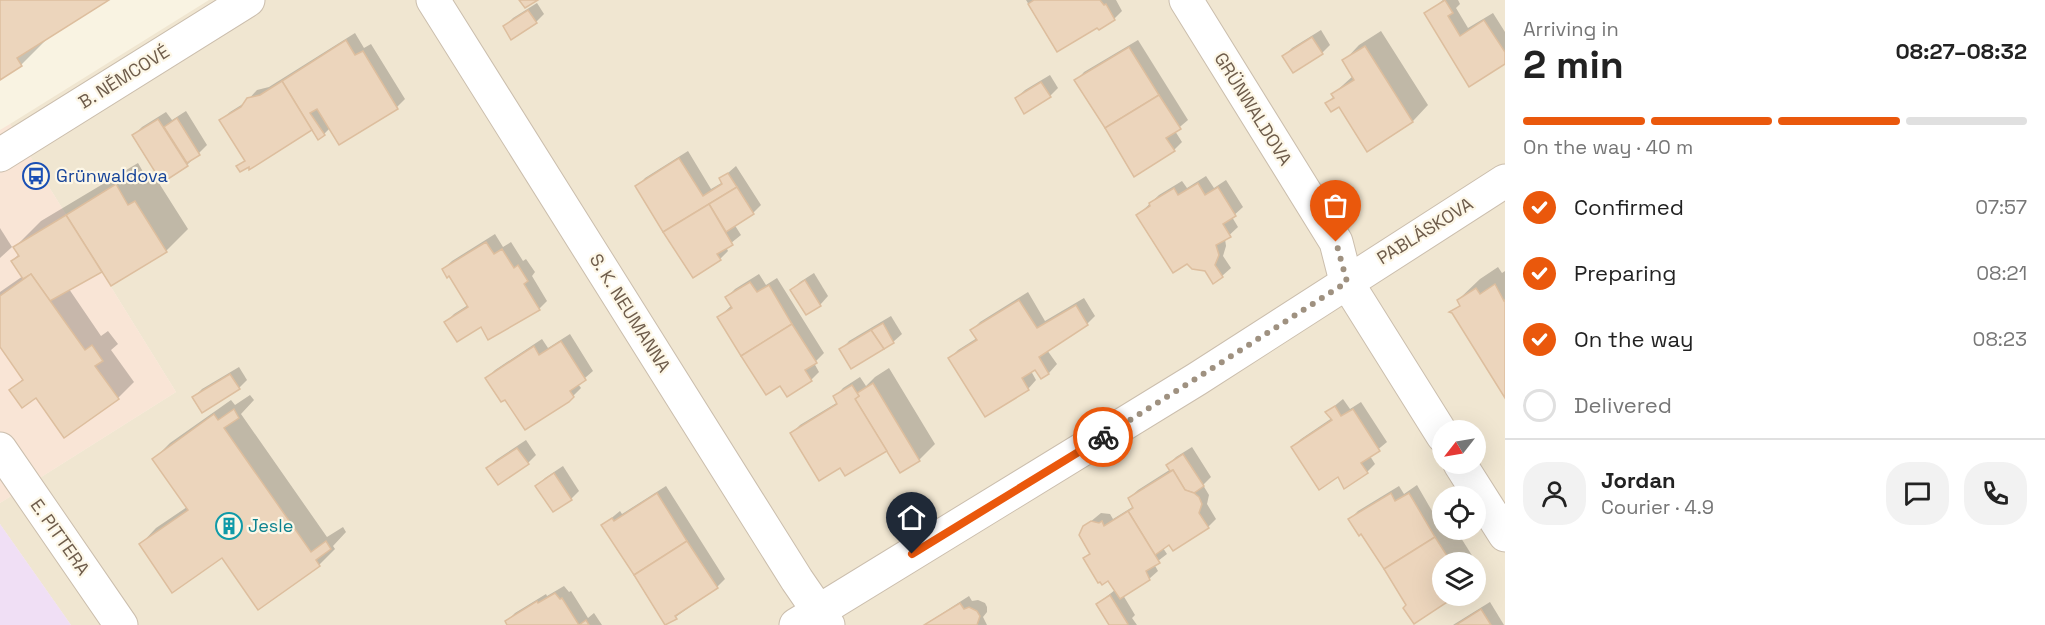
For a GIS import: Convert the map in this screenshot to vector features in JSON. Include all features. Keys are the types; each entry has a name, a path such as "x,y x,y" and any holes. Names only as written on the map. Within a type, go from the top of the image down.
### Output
{"street":[{"name":"B. NĚMCOVÉ","path":"0,155 248,0"},
{"name":"S. K. NEUMANNA","path":"433,0 791,570 814,620"},
{"name":"GRÜNWALDOVA","path":"1186,0 1336,242 1347,282 1433,420"},
{"name":"PABLÁSKOVA","path":"814,620 1505,181"},
{"name":"E. PITTERA","path":"0,450 121,625"},
{"path":"1466,474 1505,535"}],"shaded area":[{"path":"209,0 1505,0 1505,625 71,625 0,524 0,503 176,392 10,124"},
{"path":"10,124 176,392 0,503 0,130"},
{"path":"0,524 71,625 0,625"}],"building":[{"path":"0,0 109,0 17,58 22,66 0,80"},
{"path":"519,0 538,0 525,8"},
{"path":"1034,0 1100,0 1104,5 1106,4 1115,20 1057,52 1028,4"},
{"path":"1445,0 1453,13 1448,16 1460,36 1484,20 1505,52 1505,64 1469,87 1424,13"},
{"path":"528,10 537,23 511,40 503,26"},
{"path":"1312,37 1323,54 1293,73 1282,56"},
{"path":"346,40 355,55 363,51 398,109 339,145 317,109 310,113 325,135 318,140 282,81"},
{"path":"1365,46 1413,122 1367,152 1339,107 1331,112 1325,103 1334,98 1331,94 1354,80 1342,60"},
{"path":"1129,47 1159,95 1105,128 1074,80"},
{"path":"282,81 312,130 249,170 249,167 240,172 236,166 245,161 219,120 241,107 247,98 260,95"},
{"path":"1041,82 1051,97 1024,114 1015,98"},
{"path":"1159,95 1181,129 1166,138 1175,151 1134,177 1105,128"},
{"path":"177,118 200,155 187,163 164,127"},
{"path":"158,119 188,166 162,183 132,135"},
{"path":"679,158 703,196 722,184 719,178 728,173 737,187 663,232 635,186"},
{"path":"1198,183 1205,195 1218,187 1236,216 1223,224 1231,237 1216,245 1219,255 1215,265 1223,277 1213,284 1205,271 1192,269 1187,264 1173,273 1136,215 1150,206 1149,203 1174,188 1178,195"},
{"path":"116,184 128,205 135,201 167,252 111,286 66,215"},
{"path":"737,187 754,214 726,232 709,204"},
{"path":"709,204 733,245 717,254 721,260 693,278 663,232"},
{"path":"66,215 102,272 50,301 31,274 23,279 11,261 19,256 13,247"},
{"path":"486,242 494,254 502,249 514,268 518,265 528,281 524,284 540,310 488,340 481,327 457,342 444,322 468,307 449,276 447,278 442,269"},
{"path":"31,274 85,350 92,345 103,361 95,366 119,399 64,438 36,398 22,408 9,390 23,380 0,347 0,296"},
{"path":"805,280 821,306 806,315 790,290"},
{"path":"750,282 757,292 769,285 792,324 741,356 717,317 732,308 725,297"},
{"path":"1495,284 1505,300 1505,398 1452,313 1449,312 1460,306 1457,300 1476,288 1480,294"},
{"path":"1019,300 1037,328 1076,305 1088,325 1039,357 1049,374 1041,379 1035,370 1022,378 1029,390 985,417 948,358 977,340 970,330"},
{"path":"883,323 894,343 884,349 871,330"},
{"path":"792,324 817,363 805,370 812,381 787,397 780,386 766,395 741,356"},
{"path":"871,330 884,349 851,369 839,349"},
{"path":"561,341 586,380 570,391 574,397 569,402 525,430 505,400 501,402 485,378 534,346 539,355"},
{"path":"230,374 240,389 202,413 192,397"},
{"path":"873,383 920,461 900,473 855,399 859,396 857,393"},
{"path":"852,385 859,396 855,399 887,451 845,476 840,468 819,481 790,433 837,404 833,396"},
{"path":"1335,406 1341,416 1353,409 1380,451 1361,463 1368,473 1344,489 1338,477 1319,490 1291,447 1332,420 1325,412"},
{"name":"Jesle","path":"234,409 239,418 224,428 311,552 326,541 331,549 316,560 320,566 258,610 222,558 172,593 139,544 188,510 152,459 214,414 218,420"},
{"path":"517,448 529,464 498,485 486,468"},
{"path":"1183,454 1204,486 1194,493 1185,490 1173,470 1170,471 1166,465"},
{"path":"1173,470 1185,490 1199,497 1202,504 1199,513 1209,528 1173,551 1169,545 1155,555 1128,511 1133,508 1128,498"},
{"path":"554,473 572,500 553,512 535,486"},
{"path":"657,493 687,541 634,575 601,525 612,518 614,521"},
{"path":"1391,493 1395,501 1409,493 1432,532 1432,539 1384,569 1348,519"},
{"path":"1128,511 1160,563 1146,571 1150,580 1120,599 1108,581 1102,585 1098,583 1083,558 1090,554 1079,535 1083,526 1091,521 1099,523 1102,521 1104,526"},
{"path":"1432,539 1437,540 1445,552 1432,552 1432,606 1441,606 1414,624 1403,608 1406,605 1384,569"},
{"path":"687,541 718,588 675,616 677,619 665,625 634,575"},
{"path":"555,593 560,599 562,598 579,625 507,625 505,621 537,601 538,603"},
{"path":"1110,595 1127,625 1109,625 1096,604"},
{"path":"960,603 964,609 969,607 977,611 980,616 977,625 924,625"},
{"path":"1481,609 1491,625 1456,625"},
{"path":"586,620 589,625 579,625"}],"way so far":[{"path":"1103,437 1347,282 1336,242"}],"place":[{"name":"Grünwaldova","path":"36,176"},
{"name":"Jesle","path":"229,526"}],"route":[{"path":"912,554 1103,437"}]}
